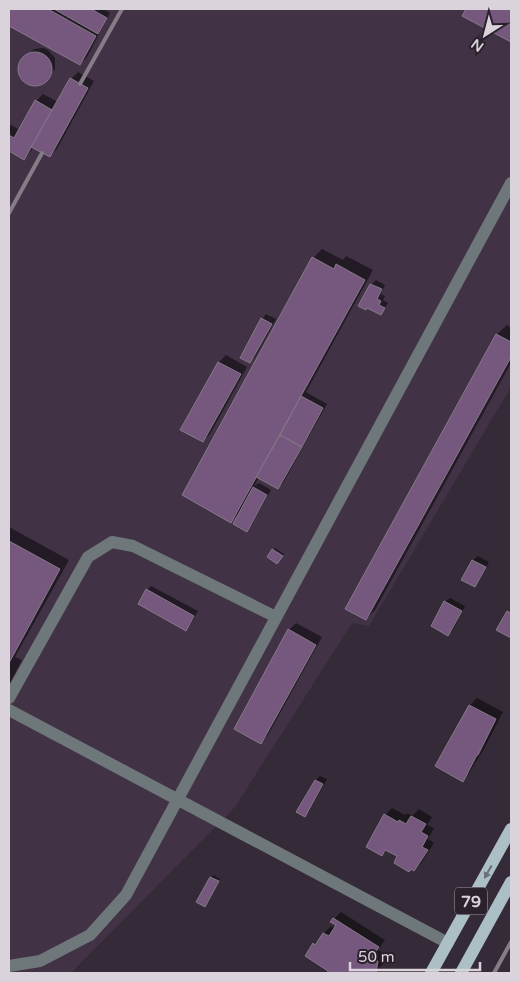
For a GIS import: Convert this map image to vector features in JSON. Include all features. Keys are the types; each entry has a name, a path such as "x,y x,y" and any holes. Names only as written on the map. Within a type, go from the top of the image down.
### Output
{"main road":[{"name":"79","path":"431,973 511,829"},
{"name":"79","path":"461,973 511,882"}],"lane":[{"path":"9,966 40,960 90,935 126,895 511,183"},
{"path":"9,698 88,556 112,542 133,546 276,617"},
{"path":"9,710 448,944"}],"shaded area":[{"path":"9,9 511,9 511,387 369,626 352,623 235,807 71,973 9,973"}],"building":[{"path":"9,9 48,9 96,36 80,65 9,26"},
{"path":"54,9 91,9 107,18 98,34"},
{"path":"466,9 511,9 511,42 462,16"},
{"path":"35,52 47,57 52,69 47,81 35,86 23,81 18,69 23,57"},
{"path":"70,78 88,88 50,157 31,147"},
{"path":"35,100 52,110 24,160 9,151 9,135 14,138"},
{"path":"312,257 334,269 336,264 365,280 231,523 182,495"},
{"path":"370,284 382,289 377,299 381,301 379,305 385,308 381,315 358,306"},
{"path":"261,318 272,324 250,363 240,358"},
{"path":"496,334 511,342 511,357 366,620 345,609"},
{"path":"218,362 241,374 203,442 180,430"},
{"path":"301,396 323,408 302,447 280,435"},
{"path":"280,435 302,447 278,489 256,477"},
{"path":"253,487 267,495 247,532 233,524"},
{"path":"9,541 60,569 9,663"},
{"path":"272,549 283,556 277,564 267,557"},
{"path":"472,560 486,567 475,587 461,580"},
{"path":"146,589 194,616 186,631 138,604"},
{"path":"444,601 462,611 448,636 431,626"},
{"path":"507,611 511,613 511,638 496,630"},
{"path":"288,629 316,645 261,744 234,729"},
{"path":"469,705 496,719 463,782 435,766"},
{"path":"315,780 323,784 305,817 296,812"},
{"path":"384,814 406,824 411,816 426,824 421,832 428,836 422,847 428,850 414,871 411,869 409,872 394,863 397,856 385,850 382,856 366,847"},
{"path":"210,877 219,881 205,907 196,902"},
{"path":"333,918 379,947 372,958 378,961 376,973 327,973 328,971 305,956 313,943 315,945 323,933 329,936 336,925 330,922"}],"railway":[{"path":"80,84 122,9"},
{"path":"9,213 42,153"},
{"path":"494,973 511,942"}]}
